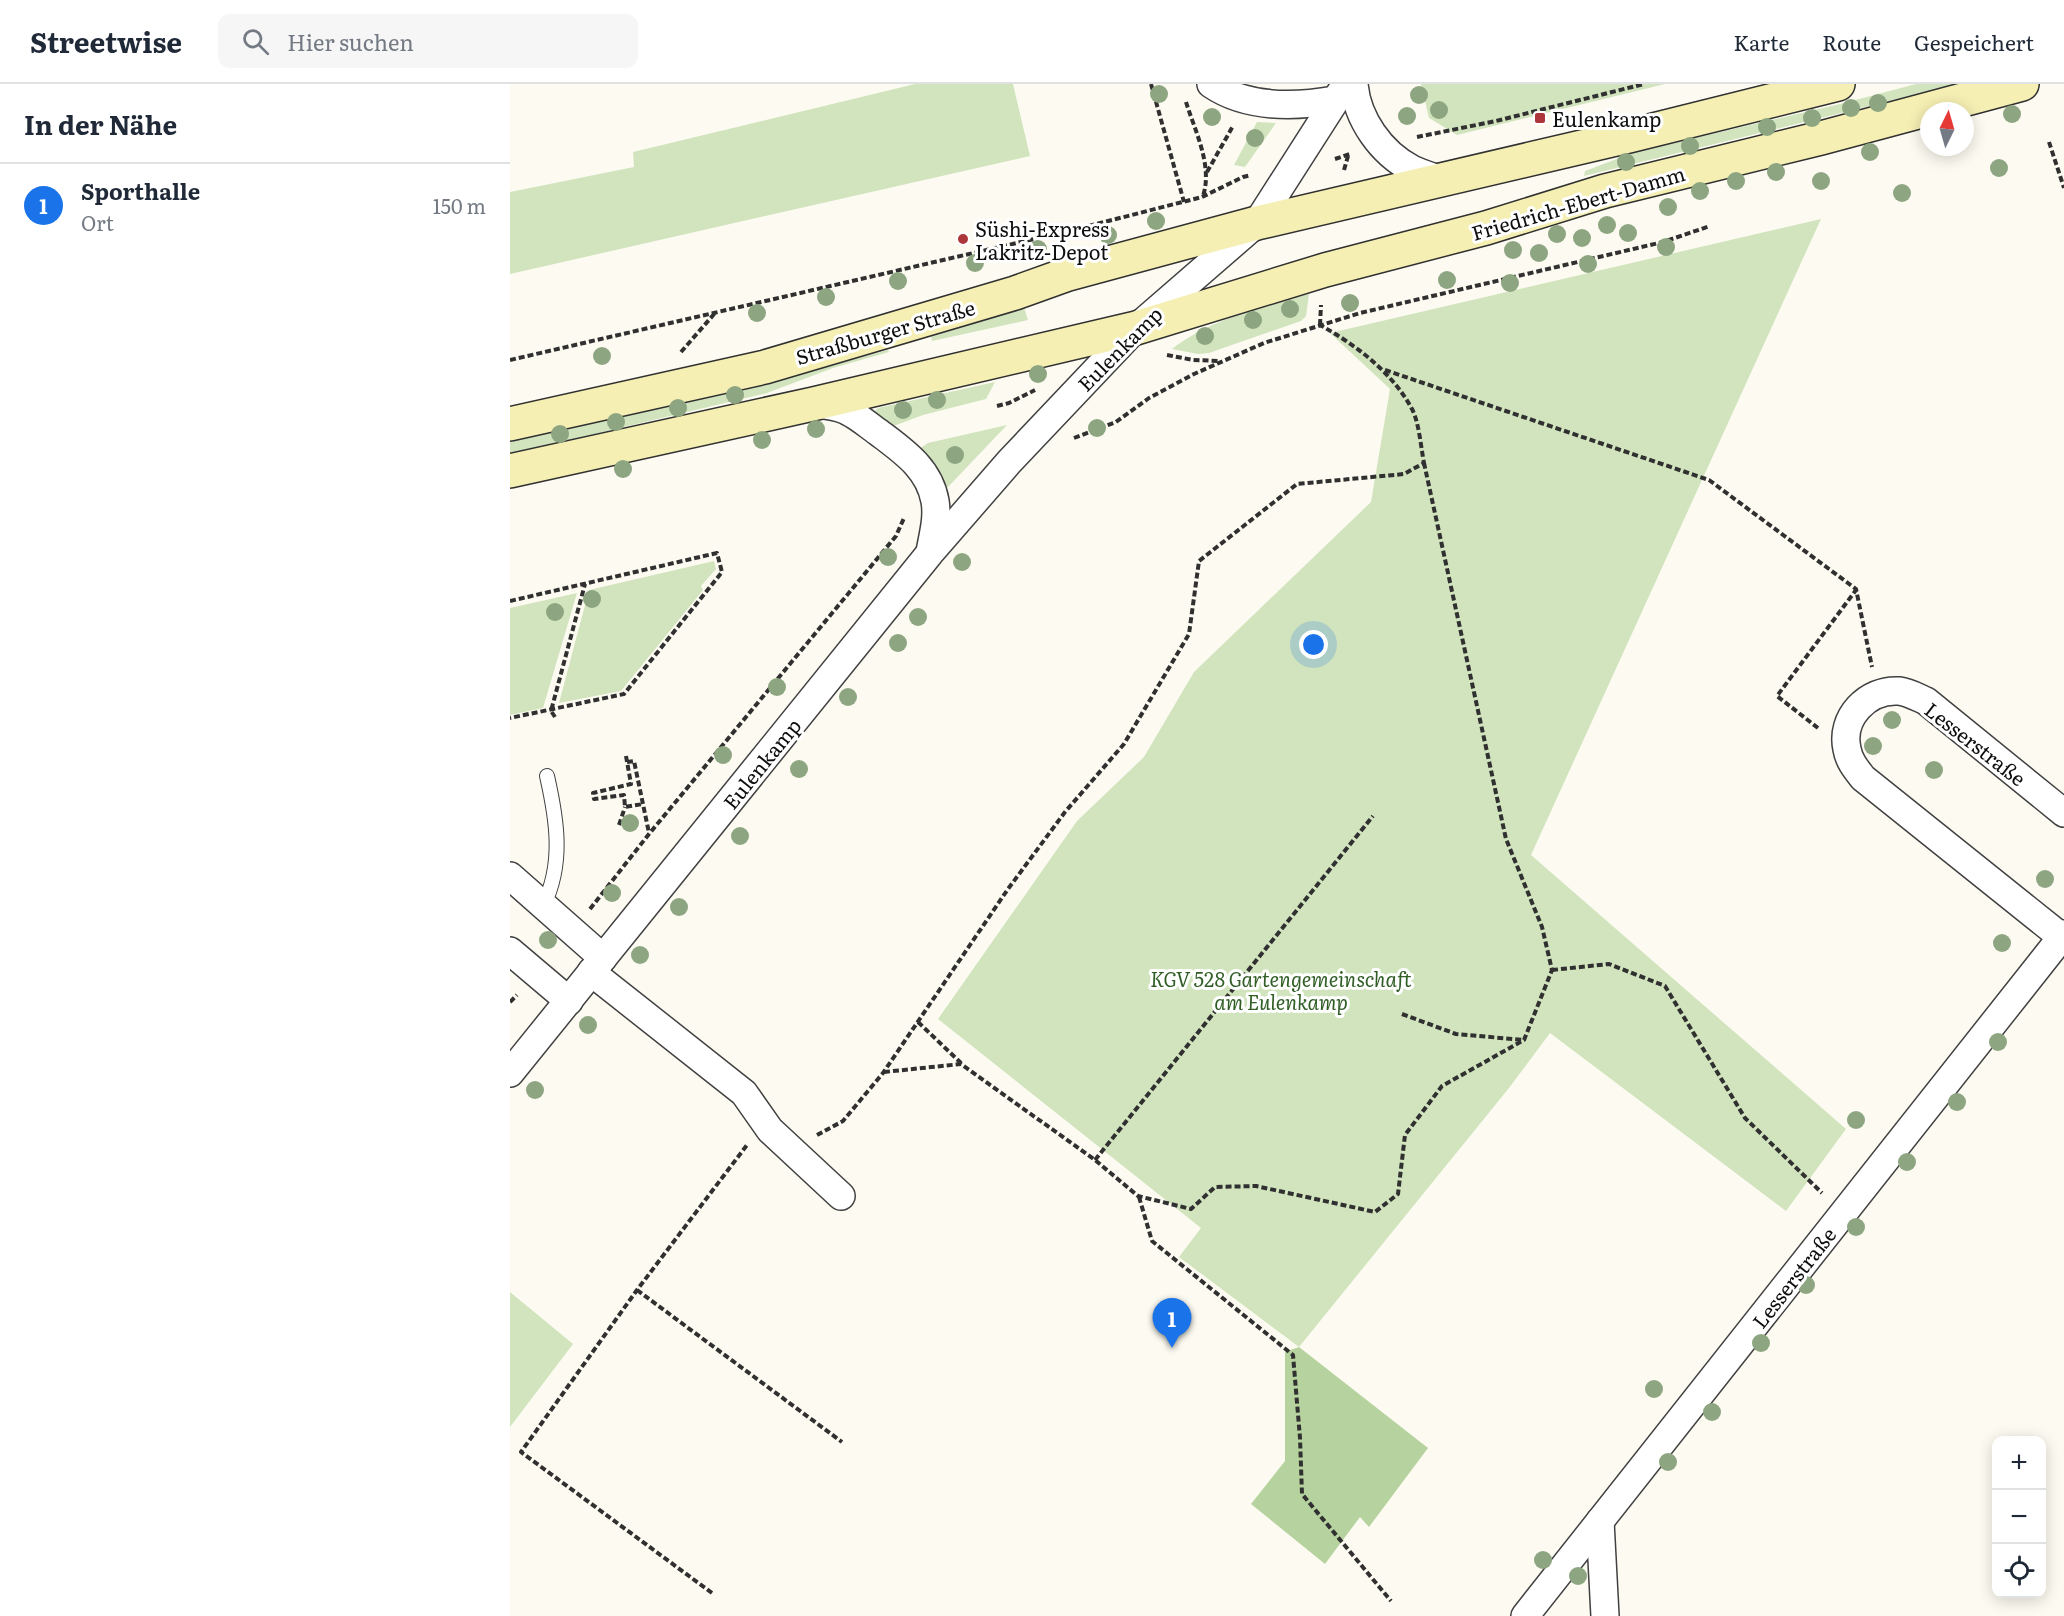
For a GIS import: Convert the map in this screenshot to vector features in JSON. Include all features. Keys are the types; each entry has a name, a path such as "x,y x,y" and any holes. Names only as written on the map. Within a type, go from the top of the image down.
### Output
{"main road":[{"path":"1257,223 1629,136 1838,84"},
{"name":"Friedrich-Ebert-Damm","path":"1136,328 1325,270 1486,228 1605,191 1821,138 2022,84"},
{"name":"Straßburger Straße","path":"510,424 765,366 1015,293 1068,274 1257,223"},
{"path":"510,471 813,404 1136,328"}],"street":[{"path":"1211,84 1237,98 1293,103 1345,89 1383,147 1412,169 1438,179"},
{"name":"Eulenkamp","path":"510,1073 930,553 1040,428 1136,328 1257,223 1345,89"},
{"name":"Eulenkamp","path":"813,404 827,405 847,411 918,465 927,477 935,500 936,523 930,553"},
{"name":"Lesserstraße","path":"1878,694 1900,691 1926,701 2064,813"},
{"path":"1846,749 1846,734 1854,713 1868,699 1878,694"},
{"name":"Lesserstraße","path":"1525,1616 2063,938 1863,778 1850,760 1846,749"},
{"path":"510,876 543,906 597,965 744,1093 770,1130 841,1196"},
{"path":"510,951 569,1001"},
{"path":"1600,1521 1605,1616"}],"lane":[{"path":"543,906 551,890 557,854 556,820 548,776"}],"path":[{"path":"1151,84 1184,202"},
{"path":"1620,90 1622,84"},
{"path":"1406,139 1496,121 1644,84"},
{"path":"1184,95 1206,173 1206,188 1202,197"},
{"path":"1206,173 1234,125"},
{"path":"2049,142 2064,188"},
{"path":"1344,172 1348,156"},
{"path":"510,360 1072,231 1202,197 1243,177"},
{"path":"1116,422 1149,398 1221,362 1264,344 1320,325 1372,310 1663,242 1710,226"},
{"path":"918,1022 962,1064 1095,1160 1138,1196 1191,1209 1215,1187 1256,1186 1375,1212 1398,1194 1405,1135 1442,1086 1524,1040 1552,970 1542,927 1506,838 1413,410 1383,370 1345,339 1320,325"},
{"path":"1167,355 1221,362"},
{"path":"1383,370 1709,480 1856,589 1878,694"},
{"path":"997,406 1009,403 1040,387"},
{"path":"712,1593 521,1452 637,1290 755,1135 770,1130 819,1135 843,1121 883,1073 1008,889 1065,812 1124,744 1189,634 1199,561 1297,484 1404,474 1425,463"},
{"path":"584,917 649,834 896,536 905,514"},
{"path":"510,601 717,553 722,572 624,694 510,718"},
{"path":"555,717 551,711 585,584"},
{"path":"1846,749 1777,696 1856,589"},
{"path":"619,825 626,807 624,795 594,799 593,793 631,784 626,756"},
{"path":"627,762 634,761 649,834"},
{"path":"626,807 643,804"},
{"path":"1095,1160 1373,816"},
{"path":"1552,970 1609,964 1665,986 1745,1118 1843,1214"},
{"path":"1402,1014 1456,1034 1524,1040"},
{"path":"883,1073 962,1064"},
{"path":"1138,1196 1152,1241 1293,1355 1302,1494 1391,1601"},
{"path":"637,1290 842,1442"}],"green space":[{"path":"915,84 1013,84 1030,156 510,274 510,192 634,167 633,152"},
{"path":"1421,84 1665,84 1457,135 1429,118"},
{"path":"1916,84 1960,84 1584,176 1585,171 1635,152"},
{"path":"1257,122 1276,123 1245,167 1234,165"},
{"name":"KGV 528 Gartengemeinschaft am Eulenkamp","path":"1821,219 1531,855 1846,1129 1786,1211 1550,1033 1509,1088 1299,1347 1179,1257 1201,1228 938,1019 1077,821 1144,757 1194,672 1371,502 1390,389 1330,333"},
{"path":"1309,294 1306,316 1301,321 1209,353 1198,354 1172,349 1187,338 1221,322"},
{"path":"1024,307 1028,320 932,341 931,337"},
{"path":"888,350 889,352 833,368 767,393 510,454 510,442 769,382"},
{"path":"995,382 986,399 923,415 891,427 876,416 875,411 878,408"},
{"path":"1007,425 947,488 931,462 919,449 928,443"},
{"path":"714,561 716,569 701,586 703,590 621,691 559,703 589,590"},
{"path":"577,593 543,708 510,715 510,608"},
{"path":"510,1292 573,1344 510,1427"},
{"path":"1299,1347 1428,1448 1369,1527 1360,1517 1325,1564 1251,1504 1285,1461 1285,1352"}],"place":[{"name":"Eulenkamp","path":"1540,118"},
{"name":"Süshi-Express Lakritz-Depot","path":"963,239"},
{"name":"Sporthalle","path":"1172,1348"}]}
